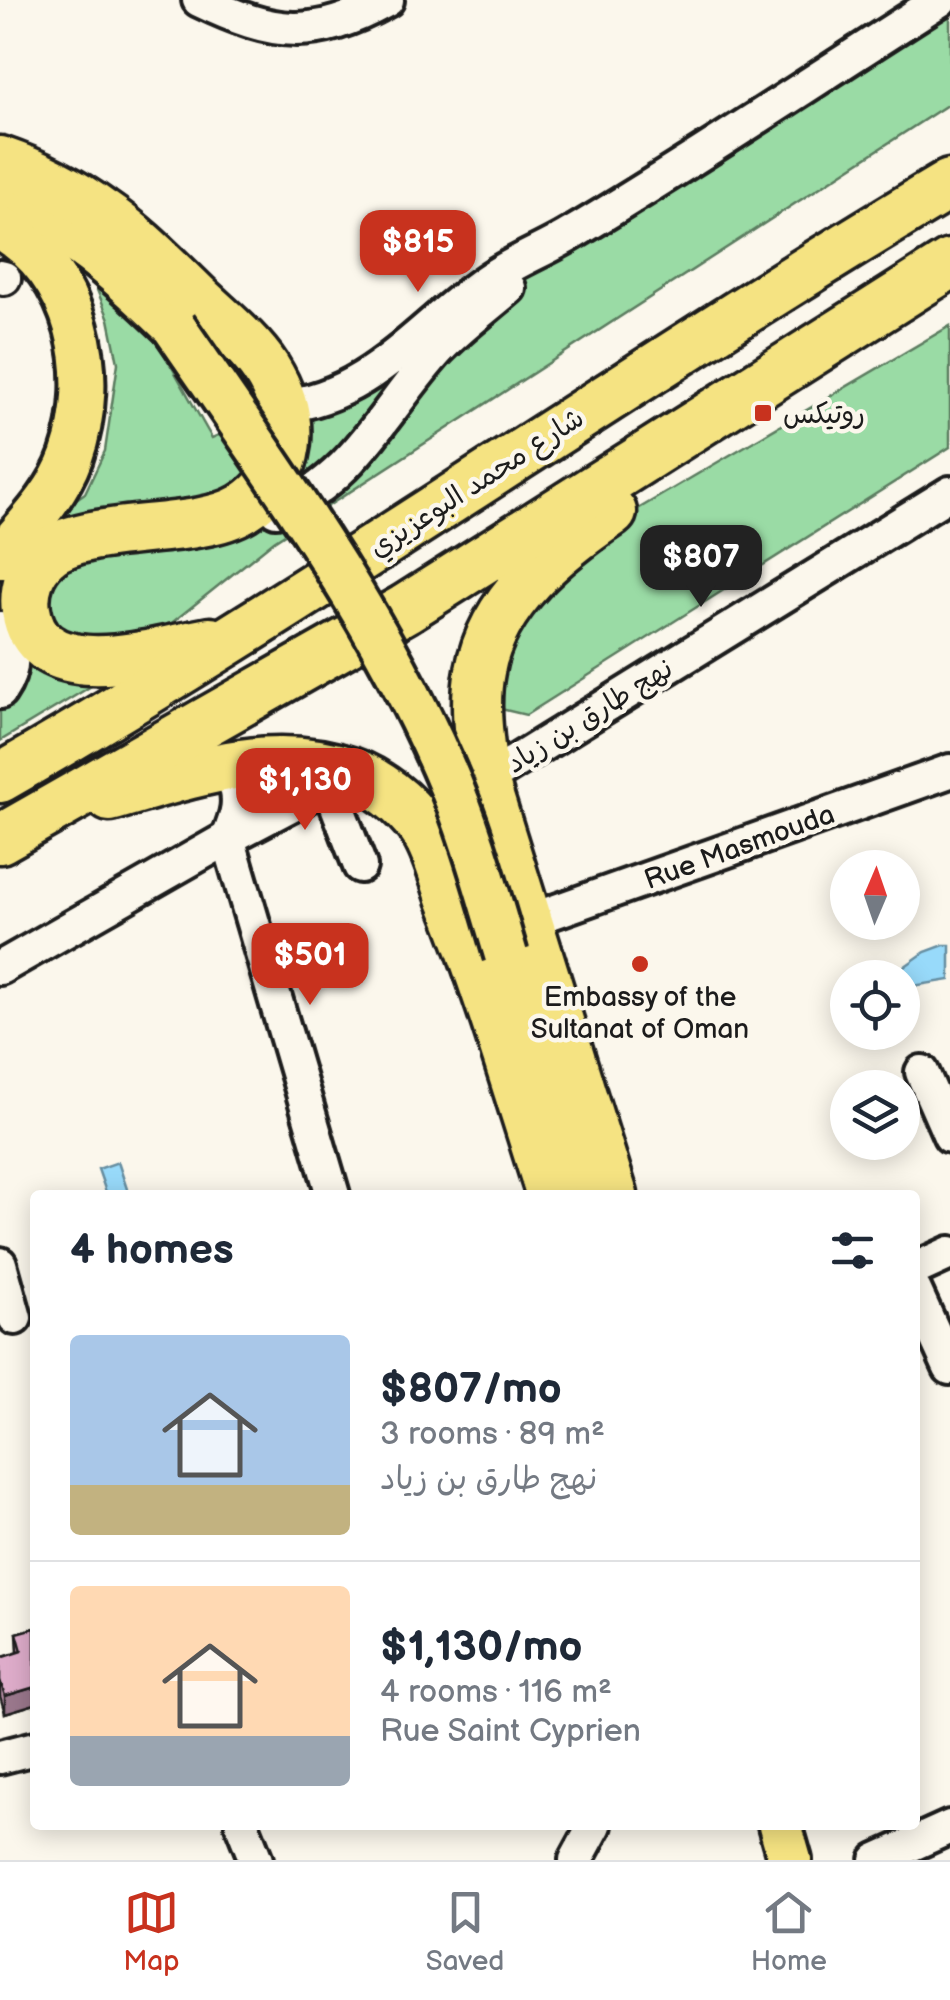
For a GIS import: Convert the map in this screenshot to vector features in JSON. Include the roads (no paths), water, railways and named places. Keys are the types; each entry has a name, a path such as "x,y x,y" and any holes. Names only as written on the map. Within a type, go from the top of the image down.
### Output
{"highway":[{"path":"0,161 60,187 100,212 138,241 251,351 266,369 282,406 286,456 255,499 224,517 70,542 56,548 44,557 28,582 26,612 13,632 64,658 88,663 234,638"},
{"name":"شارع محمد البوعزيزي","path":"0,778 234,638 666,358 945,185"},
{"path":"18,828 405,609 950,264"},
{"path":"611,1190 517,938 484,780 477,718 480,670 489,643 528,581 572,539 738,428 777,393 809,354"},
{"path":"18,828 208,769 251,762 292,762 389,792 424,828 472,950 548,1190"}],"main road":[{"path":"0,204 20,210 98,257 174,327 310,526 412,701 517,938 583,1190"},
{"path":"0,227 24,244 55,278 71,312 84,369 82,415 70,459 49,499 0,557"},
{"path":"781,1830 790,1860"}],"street":[{"path":"199,0 232,16 290,30 321,29 356,17 387,0"},
{"path":"282,406 338,393 367,378 490,278 569,236 940,0"},
{"path":"224,517 278,510 326,484 440,348 569,236"},
{"name":"نهج طارق بن زياد","path":"484,780 950,493"},
{"path":"0,534 49,499"},
{"path":"0,692 12,667 13,632"},
{"path":"208,769 232,777 238,790 238,814 228,838 332,1190"},
{"name":"Rue Masmouda","path":"517,938 950,771"},
{"path":"0,968 228,838 341,779 360,866"},
{"path":"922,1072 950,1136"},
{"path":"920,1267 950,1253"},
{"path":"0,1264 17,1318"},
{"path":"920,1302 950,1368"},
{"path":"0,1758 30,1749"},
{"path":"877,1860 950,1827"},
{"path":"244,1830 256,1860"},
{"path":"576,1860 592,1830"}],"water":[{"path":"950,945 950,980 920,985 920,960 914,960 925,952"},
{"path":"118,1162 127,1190 105,1190 98,1169"}],"place":[{"name":"روتيكس","path":"763,413"},
{"name":"Embassy of the Sultanat of Oman","path":"640,964"}]}
